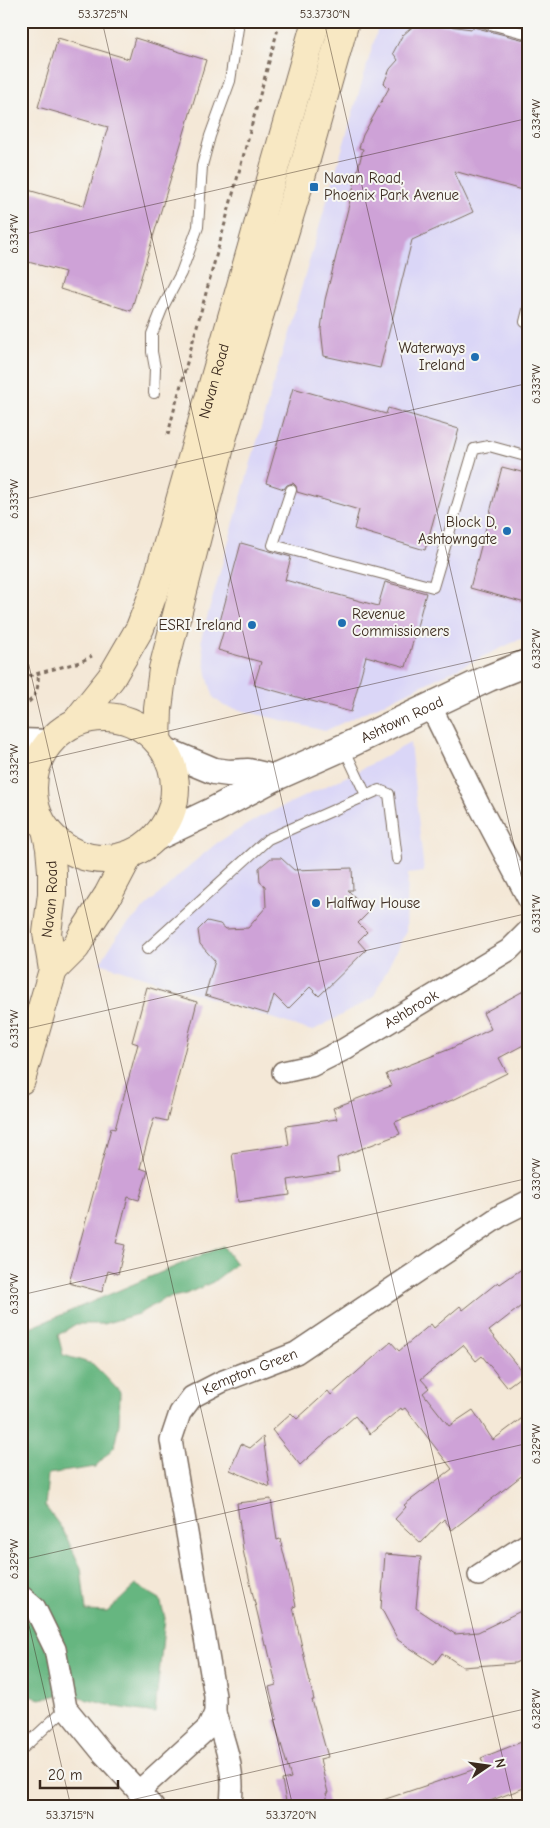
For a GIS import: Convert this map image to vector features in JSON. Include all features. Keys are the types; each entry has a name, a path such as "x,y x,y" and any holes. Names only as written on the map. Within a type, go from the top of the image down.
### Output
{"main road":[{"name":"Navan Road","path":"76,722 111,678 140,628 156,589 316,21"},
{"name":"Navan Road","path":"161,746 158,709 163,669 222,439 299,184 345,21"},
{"path":"106,716 122,718 148,731 161,746 173,772 175,788 174,804 168,819 154,838 142,848 129,855 107,859 88,857 66,848 46,829 27,789 39,758 49,743 60,731 76,722 106,716"},
{"name":"Navan Road","path":"21,1080 53,970 48,933 52,871 46,829"},
{"name":"Navan Road","path":"53,970 76,947 108,895 129,855"}],"street":[{"name":"Ashtown Road","path":"154,838 212,812 274,778 431,707 489,678 529,662"},
{"path":"431,707 479,805 529,900"},
{"path":"21,742 49,743"},
{"path":"161,746 214,771 229,773 248,772 274,778"},
{"name":"Ashbrook","path":"283,1072 311,1066 343,1050 509,950 529,930"},
{"name":"Kempton Green","path":"230,1807 233,1794 231,1764 215,1713 215,1696 171,1440 180,1413 192,1397 214,1386 296,1353 503,1214 529,1201"},
{"path":"479,1575 529,1542"},
{"path":"21,1596 34,1608 55,1648 66,1708 74,1720 145,1800 208,1728 215,1713"}],"lane":[{"path":"154,392 155,368 152,352 152,334 180,273 198,227 202,166 210,136 230,81 238,28 236,21"},
{"path":"478,21 529,34"},
{"path":"529,306 525,322 529,323"},
{"path":"290,490 273,544 433,587 474,449 489,446 529,457"},
{"path":"344,747 366,795"},
{"path":"147,949 268,839 379,790 388,794 397,859"},
{"path":"21,1750 66,1708"}],"path":[{"path":"167,443 173,414 281,21"},
{"path":"21,678 80,662 92,656 97,650"},
{"path":"21,705 26,704 36,693 38,673"}],"shaded area":[{"path":"380,21 529,21 529,635 325,731 224,706 214,698 208,679 201,639 278,367"},
{"path":"410,743 424,872 408,874 406,931 373,998 312,1031 100,963 118,935 136,916 189,866 217,843 258,818 356,772"}],"green space":[{"path":"223,1246 236,1264 213,1282 186,1294 164,1299 138,1314 103,1324 76,1324 58,1335 63,1355 93,1364 120,1392 119,1424 114,1447 95,1467 48,1474 45,1506 63,1530 81,1568 86,1611 107,1612 136,1585 160,1599 165,1618 155,1713 122,1708 63,1694 40,1699 21,1693 21,1332"}],"building":[{"path":"425,23 472,29 473,27 529,41 529,192 454,171 473,212 412,240 380,368 324,356 321,329 325,300 363,149 359,148 363,135 389,88 384,83 390,69 398,60 393,53 402,36 411,28"},
{"path":"58,38 129,59 135,38 206,60 131,311 60,289 65,272 21,260 21,188 84,206 108,127 38,107"},
{"path":"293,388 386,414 388,408 459,429 425,550 354,529 359,510 297,492 296,486 293,483 287,485 284,489 266,483"},
{"name":"Block D, Ashtowngate","path":"502,467 529,474 529,604 470,588"},
{"path":"241,543 291,557 285,580 378,606 385,582 426,593 406,667 366,656 351,712 254,685 261,662 218,650 225,626 219,625"},
{"name":"Halfway House","path":"271,858 281,858 294,870 352,868 353,890 348,890 369,912 358,923 367,932 358,941 366,950 319,996 310,987 288,1009 274,995 268,1014 205,995 215,961 200,944 198,930 207,921 220,924 226,929 248,928 266,907 265,886 260,882 259,868"},
{"path":"147,987 197,1002 167,1121 154,1118 140,1168 148,1171 139,1200 128,1197 116,1243 125,1245 118,1274 108,1271 102,1292 69,1283 111,1128 115,1129 138,1044 132,1042"},
{"path":"529,988 529,1042 499,1058 507,1073 455,1099 395,1122 400,1134 337,1158 339,1172 288,1180 290,1195 238,1202 232,1153 289,1145 286,1126 337,1119 333,1108 391,1086 386,1074 450,1049 491,1029 483,1013"},
{"path":"529,1264 529,1300 489,1331 524,1374 507,1387 482,1356 476,1361 463,1345 421,1379 429,1388 423,1393 449,1426 473,1410 493,1440 529,1413 529,1470 452,1530 444,1519 421,1543 395,1519 406,1507 404,1505 452,1469 405,1408 402,1410 401,1408 370,1434 355,1416 300,1465 272,1430 291,1413 297,1419 328,1391 331,1395 391,1342 399,1351 431,1324 434,1328 460,1306 463,1310 498,1282 500,1284"},
{"path":"263,1437 270,1487 230,1470 241,1444 250,1448"},
{"path":"271,1499 277,1540 280,1539 296,1606 293,1607 314,1700 312,1700 328,1757 320,1759 328,1793 326,1793 329,1807 287,1807 282,1780 291,1778 274,1720 277,1719 269,1687 276,1685 243,1550 237,1503"},
{"path":"385,1554 421,1557 416,1608 455,1634 478,1632 529,1607 529,1656 515,1663 463,1667 442,1653 434,1664 398,1640 381,1608"},
{"path":"529,1739 529,1786 490,1801 492,1807 374,1807 374,1803 484,1766 481,1758"}],"place":[{"name":"Navan Road, Phoenix Park Avenue","path":"314,187"},
{"name":"Waterways Ireland","path":"475,357"},
{"name":"Block D, Ashtowngate","path":"507,531"},
{"name":"Revenue Commissioners","path":"342,623"},
{"name":"ESRI Ireland","path":"252,625"},
{"name":"Halfway House","path":"316,903"}]}
